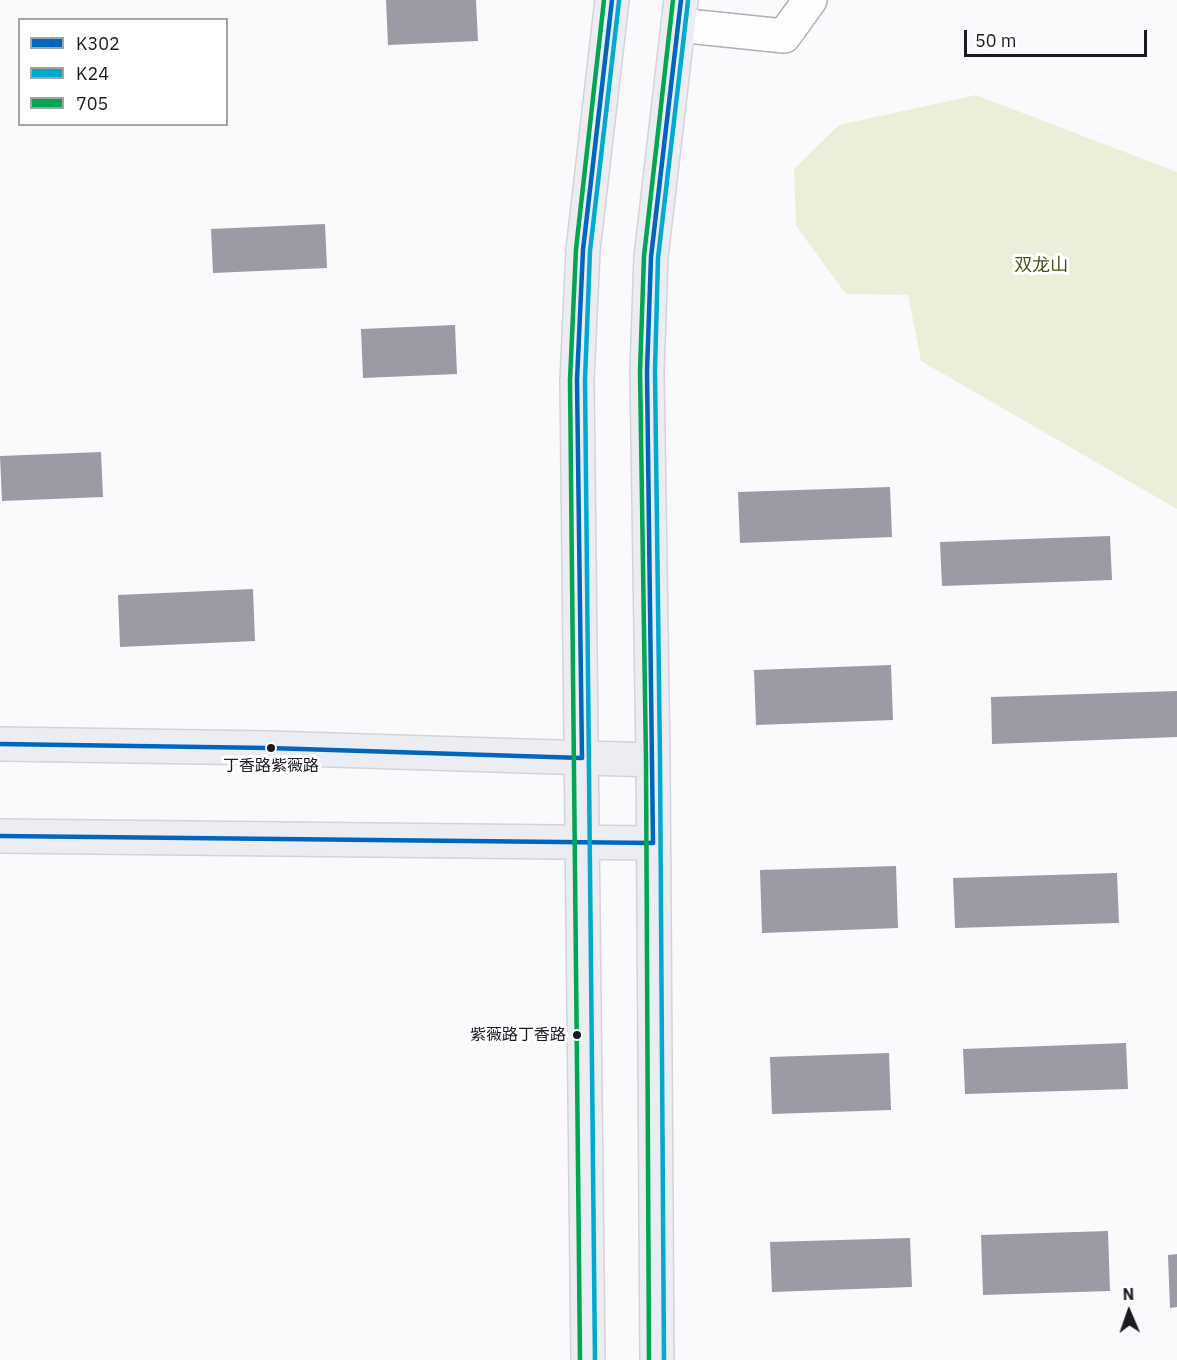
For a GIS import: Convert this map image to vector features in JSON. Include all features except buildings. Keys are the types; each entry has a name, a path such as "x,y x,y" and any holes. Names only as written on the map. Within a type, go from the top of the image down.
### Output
{"main road":[{"path":"588,1360 577,380 583,250 612,0"},
{"path":"657,1360 653,760 647,371 651,258 680,13"},
{"path":"0,744 269,748 653,760"},
{"path":"0,836 653,843"}],"lane":[{"path":"680,13 784,36 810,0"}],"green space":[{"name":"双龙山","path":"976,95 1177,172 1177,509 921,361 908,295 846,294 796,226 794,169 839,125"}],"transit line":[{"name":"705","path":"580,1360 570,380 576,249 604,0"},
{"name":"K302","path":"0,744 269,748 582,758 577,380 583,250 612,0"},
{"name":"705","path":"649,1360 646,760 640,371 644,256 673,0"},
{"name":"K302","path":"0,836 653,843 647,371 651,257 681,0"},
{"name":"K24","path":"595,1360 585,380 590,251 619,1"},
{"name":"K24","path":"664,1360 655,371 658,258 688,1"}],"place":[{"name":"丁香路紫薇路","path":"271,748"},
{"name":"紫薇路丁香路","path":"577,1035"}]}
